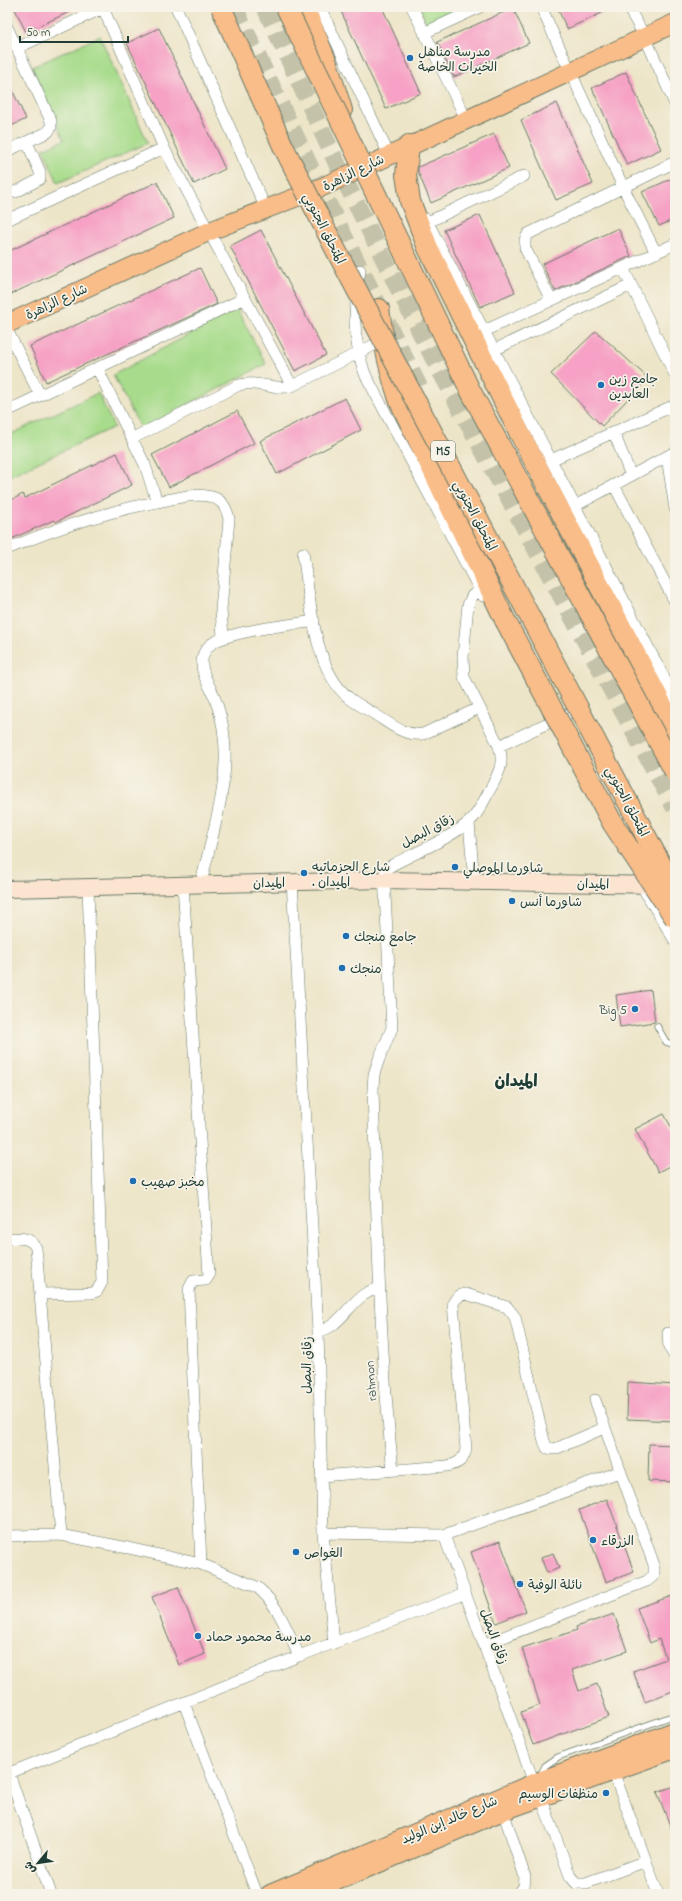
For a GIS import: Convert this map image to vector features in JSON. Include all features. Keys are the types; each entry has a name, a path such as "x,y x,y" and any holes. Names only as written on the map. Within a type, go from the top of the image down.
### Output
{"highway":[{"name":"المتحلق الجنوبي","path":"221,7 283,146 333,244 675,890"},
{"path":"286,7 470,390 675,772"},
{"path":"304,7 327,63 349,137"},
{"path":"409,145 406,175 408,190 413,212 428,248 521,436 675,730"},
{"path":"380,309 388,338 390,374 400,402 505,620 613,824 675,918"}],"main road":[{"name":"شارع الزاهرة","path":"7,324 210,231 320,188 409,145 675,23"},
{"name":"شارع خالد إبن الوليد","path":"270,1894 675,1731"},
{"name":"شارع خالد إبن الوليد","path":"306,1894 503,1811 538,1787 613,1771 675,1749"}],"street":[{"path":"17,48 104,7 164,148 292,386"},
{"path":"176,7 266,209"},
{"path":"320,7 389,155"},
{"path":"412,7 466,119"},
{"path":"424,33 462,11 480,7"},
{"path":"541,7 623,187 656,253"},
{"path":"628,7 645,37 675,104"},
{"path":"7,27 51,121 51,127 48,132 7,151"},
{"path":"7,191 16,192 40,178 40,172 27,142"},
{"path":"7,220 164,148"},
{"path":"551,300 525,248 526,237 531,232 675,162"},
{"path":"428,222 524,176"},
{"path":"408,190 417,202 428,222 675,699"},
{"path":"484,331 675,244"},
{"path":"623,268 675,375"},
{"path":"360,270 354,327 358,354 372,390 614,841 675,941"},
{"path":"494,350 631,285"},
{"path":"7,411 244,298"},
{"path":"7,330 40,395"},
{"path":"133,438 239,385 247,383 281,388 292,386 388,338"},
{"path":"97,368 133,438 145,465 157,502"},
{"path":"551,460 675,405"},
{"path":"614,433 631,476"},
{"path":"575,506 671,455 675,509"},
{"path":"614,485 674,596"},
{"path":"7,549 73,524 157,502 194,495 210,496 224,504 228,511 229,519 221,610 223,637"},
{"path":"303,553 319,651 324,664 338,688 348,697 401,731 416,734 423,734 479,708"},
{"name":"زقاق البصل","path":"383,880 389,867 457,831 469,823 479,810 500,771 502,754 464,677 462,662 468,605 472,596 480,591"},
{"path":"200,883 223,782 226,760 221,719 214,697 203,672 202,662 204,653 209,645 223,637 314,621"},
{"path":"499,746 583,707"},
{"path":"469,823 474,882"},
{"path":"379,1289 373,1089 374,1074 392,1028 383,880"},
{"name":"الميدان","path":"7,889 88,888 183,885 200,883 383,880 675,885"},
{"path":"292,881 318,1331"},
{"path":"183,885 209,1275 206,1280 193,1282 189,1289 202,1564"},
{"path":"40,1294 92,1293 96,1291 102,1282 88,888"},
{"path":"7,1239 26,1238 34,1243 36,1248 61,1535"},
{"name":"زقاق البصل","path":"334,1643 323,1533 318,1331 328,1328 365,1294 379,1289"},
{"name":"rahmon","path":"379,1289 385,1397 393,1470"},
{"path":"321,1476 455,1464 461,1461 465,1455 453,1309 456,1298 461,1294 466,1294 507,1307 516,1317 544,1441 547,1448 555,1449 604,1428"},
{"path":"668,1333 669,1347 675,1356"},
{"path":"483,1645 651,1579 656,1570 595,1400"},
{"path":"323,1533 444,1535 620,1472"},
{"path":"7,1536 61,1535 202,1564 257,1587 264,1592 272,1602 299,1656"},
{"name":"زقاق البصل","path":"444,1535 464,1594 538,1787 570,1876 576,1883 581,1884 646,1861"},
{"path":"51,1894 8,1772 299,1656 464,1594"},
{"path":"184,1703 257,1894"},
{"path":"613,1771 658,1894"},
{"path":"503,1811 525,1877 524,1887 518,1894"}],"lane":[{"path":"657,1026 666,1042 675,1044"},
{"path":"538,1787 545,1766 558,1757 675,1714"}],"green space":[{"path":"419,7 456,7 458,12 428,26"},
{"path":"100,36 148,143 58,183 43,149 64,140 32,67"},
{"path":"237,309 266,364 141,429 113,375"},
{"path":"98,393 114,427 7,477 7,436"}],"building":[{"path":"14,7 80,7 26,32"},
{"path":"339,7 382,7 421,93 386,109"},
{"path":"557,7 615,7 567,29"},
{"path":"513,8 529,43 454,77 437,42"},
{"path":"159,28 225,169 194,184 127,43"},
{"path":"626,72 661,149 627,165 592,88"},
{"path":"7,79 26,119 7,128"},
{"path":"557,103 593,184 556,200 521,120"},
{"path":"494,134 509,168 431,203 418,172 418,167"},
{"path":"675,177 675,219 659,226 642,192"},
{"path":"157,182 174,218 7,296 7,252"},
{"path":"480,215 515,292 480,307 444,230"},
{"path":"618,228 631,256 555,291 542,264"},
{"path":"261,230 326,355 295,371 230,246"},
{"path":"200,268 217,304 46,382 30,346"},
{"name":"جامع زين العابدين","path":"596,331 648,378 602,426 551,374"},
{"path":"345,398 361,430 277,474 260,441"},
{"path":"237,411 254,443 169,487 152,455"},
{"path":"117,453 132,485 56,522 54,520 7,541 7,502 23,494 25,498"},
{"name":"Big 5","path":"651,990 655,1022 620,1027 616,995"},
{"path":"664,1114 675,1134 675,1163 658,1172 635,1129"},
{"path":"628,1382 675,1385 675,1421 627,1419"},
{"path":"649,1444 675,1445 675,1482 648,1481"},
{"path":"607,1499 634,1572 606,1582 579,1510"},
{"path":"500,1541 526,1611 496,1623 471,1552"},
{"path":"553,1553 559,1568 547,1573 541,1558"},
{"path":"178,1587 205,1654 179,1665 152,1597"},
{"path":"672,1596 675,1605 675,1690 645,1702 633,1671 666,1659 659,1639 650,1643 637,1608"},
{"path":"614,1614 627,1651 572,1670 579,1691 597,1684 609,1717 533,1745 521,1712 540,1705 522,1648 577,1630 576,1627"},
{"path":"675,1786 675,1836 674,1836 657,1792"}],"tunnel":[{"path":"234,7 320,188 420,389"},
{"path":"265,7 343,177 433,357 675,808"}],"place":[{"name":"مدرسة مناهل الخيرات الخاصة","path":"410,58"},
{"name":"جامع زين العابدين","path":"601,385"},
{"name":"شاورما الموصلي","path":"455,867"},
{"name":"شارع الجزماتيه . الميدان","path":"304,873"},
{"name":"شاورما أنس","path":"512,901"},
{"name":"جامع منجك","path":"346,936"},
{"name":"منجك","path":"342,968"},
{"name":"Big 5","path":"635,1009"},
{"name":"مخبز صهيب","path":"133,1181"},
{"name":"الزرقاء","path":"593,1540"},
{"name":"الغواص","path":"296,1552"},
{"name":"نائلة الوفية","path":"520,1584"},
{"name":"مدرسة محمود حماد","path":"198,1636"},
{"name":"منظفات الوسيم","path":"606,1793"}],"district":[{"name":"الميدان","path":"516,1080"}]}
